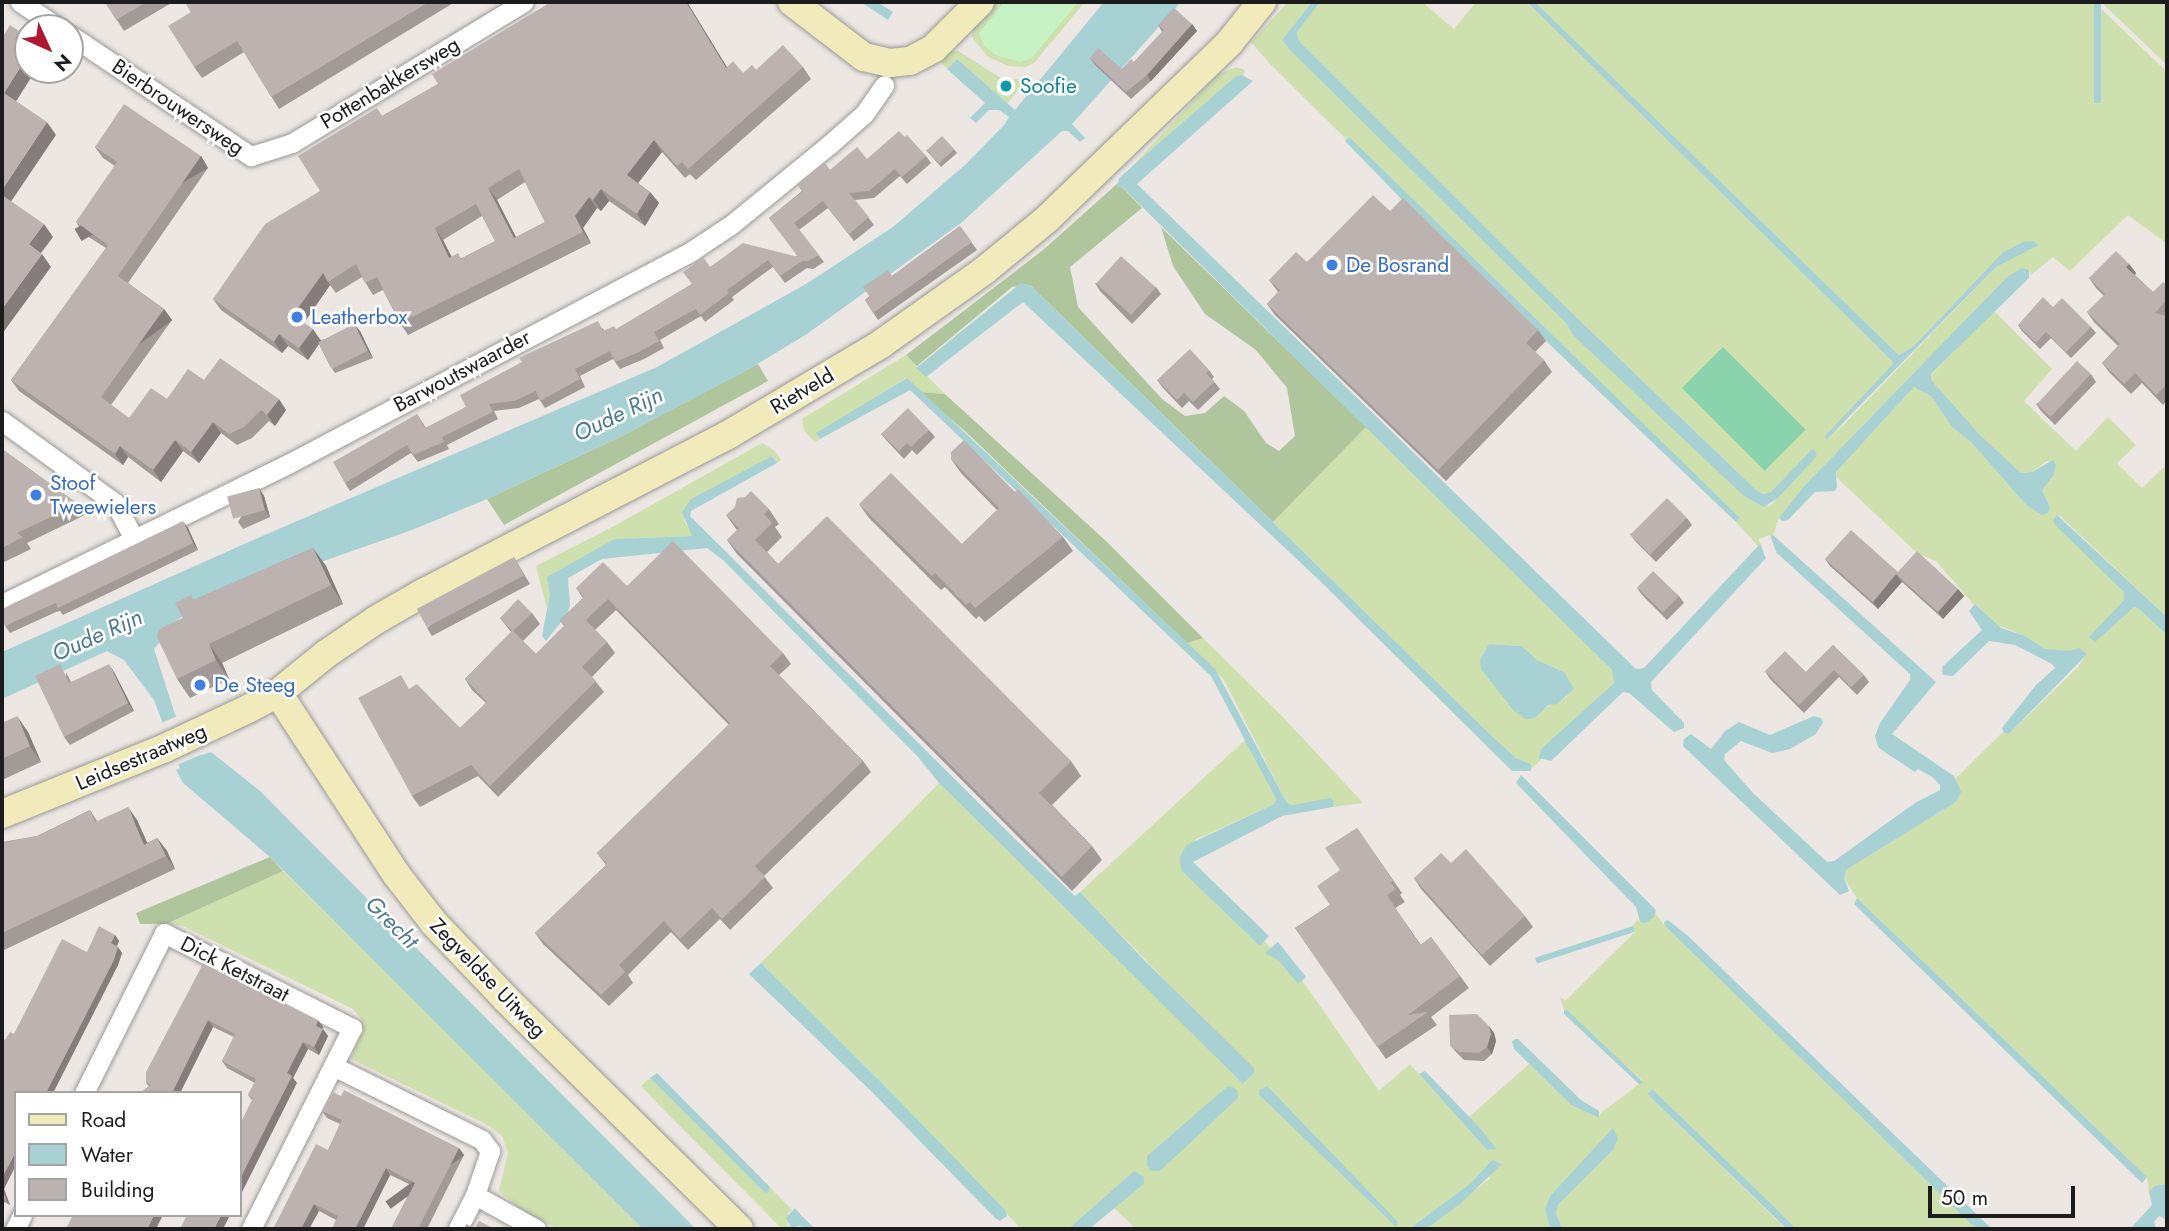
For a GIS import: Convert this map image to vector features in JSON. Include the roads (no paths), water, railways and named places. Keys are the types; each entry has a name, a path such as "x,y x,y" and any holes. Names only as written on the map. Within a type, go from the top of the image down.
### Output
{"main road":[{"path":"792,2 887,74 934,48 981,2"},
{"name":"Rietveld","path":"278,693 326,654 394,609 728,435 881,344 985,270 1047,219 1228,43 1262,2"},
{"name":"Leidsestraatweg","path":"2,814 199,734 278,693"},
{"name":"Zegveldse Uitweg","path":"278,693 396,874 434,923 506,999 739,1229"}],"street":[{"path":"20,2 38,14"},
{"name":"Pottenbakkersweg","path":"251,156 292,143 524,2"},
{"name":"Bierbrouwersweg","path":"84,44 251,156"},
{"name":"Barwoutswaarder","path":"2,604 288,464 687,254 732,223 864,114 887,74"},
{"path":"2,421 115,503 134,538"},
{"name":"Dick Ketstraat","path":"85,1091 164,933 352,1028 333,1066"},
{"path":"251,1229 333,1066 482,1140 489,1151 475,1195 458,1229"},
{"path":"475,1195 536,1229"}],"water":[{"path":"861,2 877,2 893,12 888,20"},
{"name":"Oude Rijn","path":"1104,2 1181,2 1072,124 1085,138 1080,142 1068,131 1062,131 961,223 807,334 744,372 620,437 487,499 412,530 244,589 180,618 154,649 175,714 202,755 211,752 260,791 696,1229 643,1229 270,857 183,783 176,770 180,769 154,700 124,660 107,651 2,699 2,652 260,537 657,367 806,284 893,227 966,164 1004,125 1009,117 999,110 989,110 976,123 970,118 985,103 947,69 957,59 1015,110"},
{"path":"1312,2 1320,2 1297,32 1299,41 1543,285 1755,489 1763,494 1771,492 1811,450 1815,450 1817,456 1778,498 1764,507 1744,496 1574,336 1565,322 1289,49 1282,40"},
{"path":"1527,2 1535,2 1899,355 1914,346 2002,253 2023,242 2033,241 2039,245 1996,267 1826,440 1825,436 1893,364 1892,361"},
{"path":"2094,2 2101,2 2101,103 2094,103"},
{"path":"1242,75 1253,81 1137,184 1636,669 1644,668 1758,546 1773,535 1936,682 1892,734 1954,776 1961,792 1956,802 1846,870 1844,878 1849,891 1840,895 1683,746 1684,739 1691,734 1711,749 1725,731 1739,722 1770,735 1814,716 1821,718 1823,722 1816,734 1790,749 1772,753 1741,741 1725,754 1724,760 1753,793 1827,862 1834,861 1915,803 1940,790 1940,785 1932,777 1918,769 1915,772 1878,747 1875,736 1880,723 1910,680 1910,674 1778,554 1765,559 1651,682 1652,690 1684,723 1684,728 1674,732 1629,693 1623,692 1551,761 1539,758 1541,749 1614,683 1612,670 1121,186 1117,186 1119,178 1236,76"},
{"path":"1349,137 1740,518 1736,522 1546,341 1345,141"},
{"path":"2022,268 2029,270 2029,278 1931,374 1931,380 1980,435 2021,473 2032,472 2053,460 2056,465 2054,475 2042,490 2050,507 2048,513 2042,515 2027,506 1971,442 1952,427 1931,396 1914,387 1836,472 1835,491 1815,492 1788,520 1782,521 1779,518 1805,485 2008,276"},
{"path":"1021,283 1030,285 1495,739 1516,758 1531,764 1531,771 1512,771 1318,579 1023,302 926,377 916,368"},
{"path":"907,378 1215,669 1287,803 1293,805 1330,798 1334,801 1333,807 1282,816 1193,862 1269,936 1260,946 1182,871 1180,863 1180,856 1187,845 1274,804 1276,799 1211,676 910,390 820,439 817,435 816,433"},
{"path":"772,456 777,463 691,511 690,516 1016,840 1075,896 1080,892 1145,961 1254,1068 1254,1073 1243,1084 939,783 919,758 723,560 707,548 602,559 568,578 570,606 566,616 546,641 542,636 550,594 547,577 614,539 692,536 682,512 691,499"},
{"path":"2057,515 2167,617 2167,635 2134,607 2095,642 2089,637 2124,600 2124,592 2055,525 2053,520"},
{"path":"1975,604 2001,628 2025,636 2045,649 2070,651 2079,648 2087,654 2009,734 2004,733 2002,728 2036,685 2055,668 2015,645 1989,641 1953,676 1943,675 1942,667 1982,630 1969,611"},
{"path":"1489,644 1522,646 1537,660 1564,672 1574,689 1557,704 1548,705 1535,718 1526,719 1514,711 1481,669 1480,659"},
{"path":"1521,775 1656,910 1654,917 1646,923 1640,922 1636,907 1516,783"},
{"path":"1857,898 2147,1177 2142,1183 1854,904"},
{"path":"1668,920 1688,936 1992,1229 1976,1229 1665,926 1664,922"},
{"path":"1633,926 1635,932 1537,964 1535,958"},
{"path":"1278,942 1306,977 1298,984 1279,961 1265,953"},
{"path":"761,963 880,1081 1005,1210 1007,1216 1000,1221 995,1218 871,1091 749,974"},
{"path":"1564,1010 1643,1082 1640,1085 1564,1014"},
{"path":"1515,1039 1581,1100 1599,1111 1599,1118 1571,1105 1514,1049 1512,1042"},
{"path":"1425,1071 1497,1149 1487,1150 1419,1074"},
{"path":"657,1073 770,1187 768,1192 765,1193 650,1078"},
{"path":"1228,1086 1237,1089 1238,1098 1160,1171 1151,1171 1147,1166 1147,1156"},
{"path":"1267,1086 1398,1222 1396,1227 1259,1095 1259,1090"},
{"path":"1652,1089 1797,1229 1787,1229 1647,1094"},
{"path":"1613,1128 1618,1138 1613,1150 1558,1205 1556,1214 1563,1229 1550,1229 1545,1209 1550,1196"},
{"path":"1492,1160 1502,1164 1460,1204 1426,1229 1409,1229 1471,1183"},
{"path":"1134,1171 1144,1177 1144,1184 1089,1229 1068,1229"},
{"path":"2167,1184 2167,1220 2159,1216 2154,1222 2156,1229 2130,1229 2152,1205 2149,1192 2154,1186"},
{"path":"795,1208 815,1229 798,1226 792,1229 786,1218"}],"place":[{"name":"Soofie","path":"1006,86"},
{"name":"De Bosrand","path":"1332,265"},
{"name":"Leatherbox","path":"297,317"},
{"name":"Stoof Tweewielers","path":"36,495"},
{"name":"De Steeg","path":"200,685"}],"water label":[{"name":"Grecht","path":"392,922"}]}
